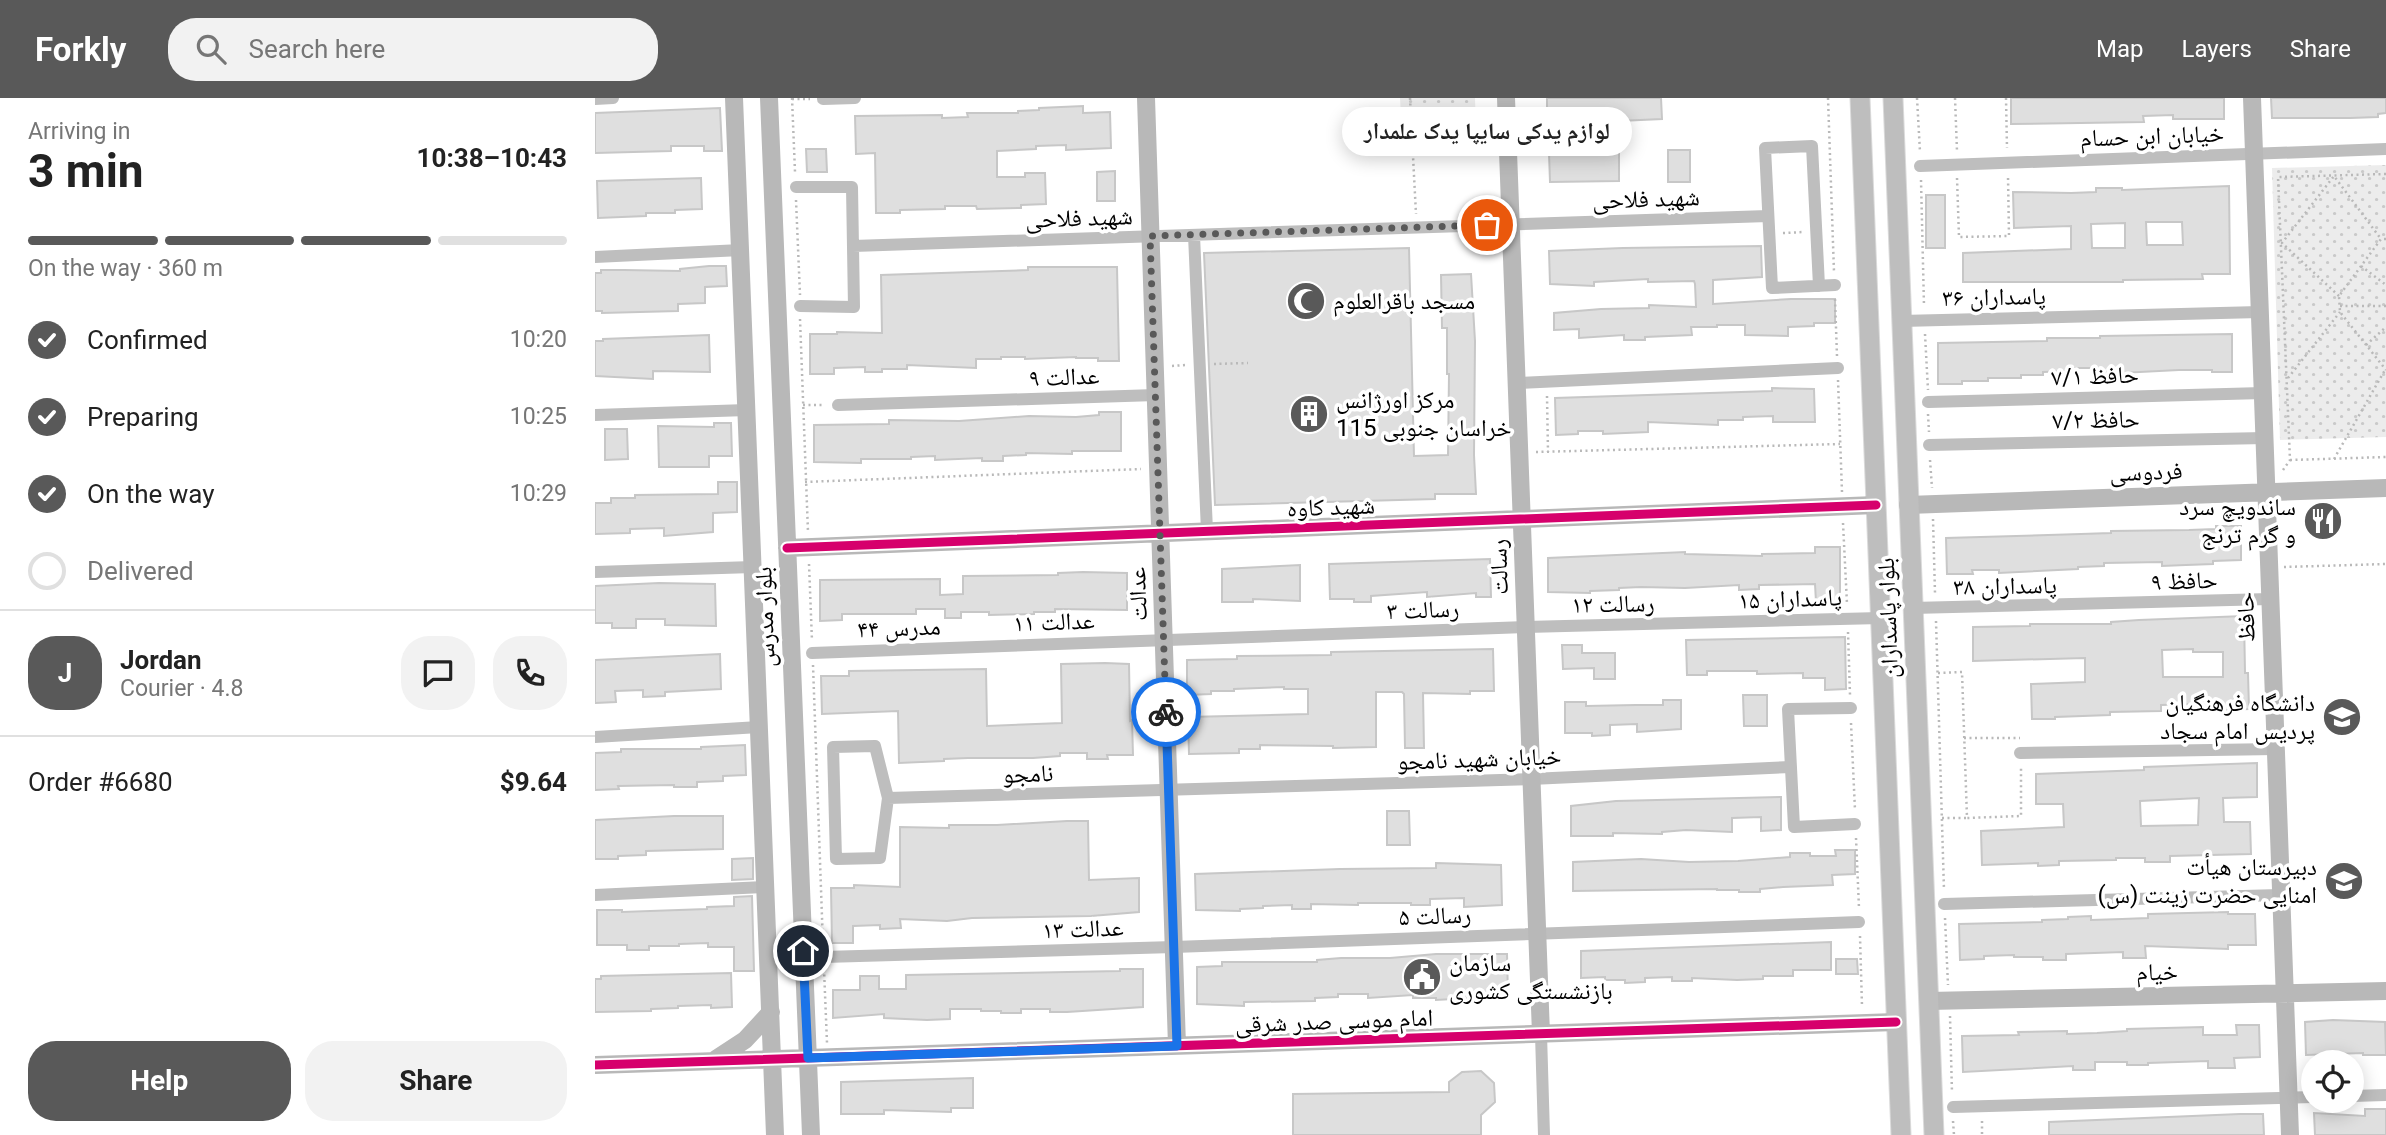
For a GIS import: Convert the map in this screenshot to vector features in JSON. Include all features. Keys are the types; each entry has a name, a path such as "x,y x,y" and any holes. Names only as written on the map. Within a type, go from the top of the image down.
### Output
{"main road":[{"name":"بلوار پاسداران","path":"1860,98 1901,1135"},
{"name":"بلوار پاسداران","path":"1893,98 1934,1135"}],"street":[{"path":"595,99 613,98"},
{"name":"بلوار مدرس","path":"734,98 775,1135"},
{"name":"بلوار مدرس","path":"769,98 811,1135"},
{"path":"823,99 855,98"},
{"name":"عدالت","path":"1146,98 1177,1046"},
{"name":"رسالت","path":"1506,98 1541,1034"},
{"name":"حافظ","path":"2252,98 2290,1135"},
{"path":"1819,286 1812,146 1765,148 1772,288 1819,286 1835,285"},
{"name":"خیابان ابن حسام","path":"1920,166 2386,149"},
{"path":"796,187 852,187 854,307 800,306"},
{"name":"شهید فلاحی","path":"853,246 1768,216"},
{"path":"1194,235 1207,531"},
{"path":"595,257 741,250"},
{"name":"پاسداران ۳۶","path":"1901,321 2260,312"},
{"path":"1517,383 1837,368"},
{"name":"حافظ ۷/۱","path":"1928,402 2263,393"},
{"name":"عدالت ۹","path":"838,405 1156,395"},
{"path":"595,415 747,410"},
{"name":"حافظ ۷/۲","path":"1929,445 2265,438"},
{"name":"فردوسی","path":"1908,505 2386,488"},
{"name":"شهید کاوه","path":"787,548 1876,505"},
{"path":"595,572 753,566"},
{"name":"حافظ ۹","path":"2099,604 2270,599"},
{"name":"پاسداران ۳۸","path":"1912,608 2099,604"},
{"name":"پاسداران ۱۵","path":"1701,623 1881,618"},
{"name":"رسالت ۱۲","path":"1526,627 1701,623"},
{"name":"رسالت ۳","path":"1164,639 1526,627"},
{"name":"عدالت ۱۱","path":"987,646 1164,639"},
{"name":"مدرس ۴۴","path":"812,653 987,646"},
{"path":"1851,708 1788,709 1794,827 1855,824"},
{"path":"595,737 759,727"},
{"path":"875,746 888,798 880,858 837,859 833,747 875,746"},
{"path":"2020,753 2276,749"},
{"name":"خیابان شهید نامجو","path":"1169,791 1791,767"},
{"name":"نامجو","path":"888,798 1169,791"},
{"path":"595,895 766,887"},
{"path":"1944,904 2280,895"},
{"name":"رسالت ۵","path":"1174,947 1859,922"},
{"name":"عدالت ۱۳","path":"824,957 1174,947"},
{"name":"خیام","path":"1929,1001 2386,990"},
{"path":"711,1061 745,1040 771,1012"},
{"name":"امام موسی صدر شرقی","path":"595,1065 1896,1022"},
{"path":"1541,1034 1544,1135"},
{"path":"2364,1095 2386,1094"},
{"path":"1953,1107 2301,1097"}],"path":[{"path":"1411,98 1416,227"},
{"path":"1828,98 1863,1024"},
{"path":"1917,98 1954,1135"},
{"path":"1955,98 1959,237 2009,236 2005,98"},
{"path":"823,99 792,99 827,1057"},
{"path":"2266,492 2290,460 2278,177 2386,174"},
{"path":"2334,176 2384,239 2339,296"},
{"path":"2282,243 2334,176"},
{"path":"1769,233 1833,231"},
{"path":"2282,243 2339,296 2340,312 2385,370 2334,459"},
{"path":"2361,266 2386,285"},
{"path":"2340,306 2386,306"},
{"path":"2287,379 2340,312"},
{"path":"2366,345 2386,327"},
{"path":"1546,382 1548,452"},
{"path":"803,405 838,405"},
{"path":"1519,453 1840,444"},
{"path":"2290,460 2386,457"},
{"path":"784,483 1158,469"},
{"path":"2269,567 2386,564"},
{"path":"1938,673 1962,672 1967,818"},
{"path":"1942,818 2021,816 2019,737 1964,738"}],"shaded area":[{"path":"1400,98 1475,98 1476,132 1402,135"},
{"path":"2386,165 2386,437 2280,440 2272,168"}],"building":[{"path":"1547,98 1661,98 1662,119 1547,129"},
{"path":"2011,98 2224,98 2224,119 2173,119 2173,115 2143,116 2144,122 2011,124"},
{"path":"2271,98 2386,98 2386,113 2378,114 2378,117 2272,118"},
{"path":"1083,106 1083,113 1110,112 1111,148 1066,150 1066,145 997,151 997,177 1025,177 1025,173 1045,173 1046,204 1021,205 1021,208 977,209 976,206 945,206 945,209 876,213 875,153 856,154 855,116 968,117 967,113 1018,113 1039,108"},
{"path":"720,108 722,151 704,151 704,146 671,146 671,151 595,153 595,113"},
{"path":"806,149 826,149 827,172 807,172"},
{"path":"1574,149 1619,150 1619,181 1550,182 1549,153 1574,152"},
{"path":"1668,150 1690,150 1690,182 1668,182"},
{"path":"1115,171 1115,201 1097,201 1097,172"},
{"path":"701,178 702,209 646,213 646,216 598,218 597,181"},
{"path":"2229,186 2230,274 2202,274 2203,279 2123,282 1963,282 1963,253 2071,249 2071,226 2014,228 2013,192 2096,192 2096,188 2122,190","holes":["2146,222 2182,222 2183,245 2147,245","2125,223 2125,248 2092,248 2091,224"]},
{"path":"1926,195 1945,195 1945,248 1926,248"},
{"path":"1761,246 1762,277 1713,280 1713,304 1835,299 1835,323 1788,327 1788,336 1745,335 1745,325 1691,327 1692,335 1645,337 1645,340 1624,340 1624,335 1579,338 1579,329 1554,330 1554,313 1649,308 1649,305 1696,307 1695,284 1694,281 1648,282 1648,279 1594,282 1594,286 1550,284 1549,251"},
{"path":"1409,248 1414,456 1448,455 1449,374 1447,328 1442,328 1441,275 1471,274 1475,341 1476,494 1435,494 1435,499 1215,505 1204,253"},
{"path":"726,266 727,286 705,287 705,303 678,304 678,311 595,311 595,273 601,273 601,270 680,271"},
{"path":"1028,267 1117,267 1119,361 1076,357 1001,357 976,359 976,368 907,365 907,369 882,369 882,372 865,372 865,367 834,368 834,374 810,374 810,334 882,333 881,275 1028,270"},
{"path":"2232,334 2232,372 2179,370 2101,374 2101,368 2071,368 2071,371 2043,372 2043,375 2021,375 2021,378 1988,378 1988,381 1938,384 1938,343"},
{"path":"709,335 710,372 653,371 653,379 595,376 595,341"},
{"path":"1772,388 1814,389 1815,422 1773,422 1773,416 1743,417 1743,420 1718,420 1718,425 1648,422 1648,432 1603,434 1603,431 1578,431 1578,434 1556,435 1555,398 1772,391"},
{"path":"1099,412 1121,412 1121,451 1026,453 1003,456 1003,461 982,461 982,458 935,460 935,456 861,459 861,463 814,462 814,425 889,424 889,420 959,421 1029,416 1076,417 1099,415"},
{"path":"714,423 731,423 732,456 709,456 709,467 659,467 658,426 714,427"},
{"path":"605,429 627,429 628,459 605,460"},
{"path":"718,482 737,482 737,512 713,513 713,532 664,536 664,528 595,534 595,503 611,503 611,498 635,498 635,495 718,494"},
{"path":"2216,526 2241,526 2241,560 2162,566 2162,562 2104,563 2104,566 2078,569 1999,573 1999,570 1972,570 1973,574 1947,574 1946,538 2216,529"},
{"path":"1815,547 1840,547 1840,602 1816,602 1815,584 1759,585 1759,589 1739,590 1739,585 1619,588 1590,593 1548,592 1548,558 1685,552 1762,556 1815,553"},
{"path":"1490,559 1491,597 1476,597 1476,593 1427,597 1427,592 1371,596 1371,602 1330,599 1329,564"},
{"path":"1300,565 1300,601 1253,599 1253,602 1222,602 1222,569"},
{"path":"1083,572 1127,573 1127,610 1055,609 1055,612 1034,614 989,615 989,612 961,612 961,618 945,618 945,609 916,609 916,614 842,614 842,620 820,621 820,580 940,579 940,595 963,594 963,576 1058,575"},
{"path":"715,584 716,626 665,625 665,619 636,619 636,628 612,628 612,623 595,623 595,586"},
{"path":"2244,616 2249,709 2198,711 2198,704 2161,705 2161,711 2110,712 2110,715 2032,719 2031,684 2085,682 2085,658 1973,661 1973,627 2111,624 2139,620","holes":["2193,649 2193,652 2223,652 2223,677 2163,677 2162,650"]},
{"path":"1845,637 1846,689 1825,690 1825,678 1803,678 1803,673 1707,671 1707,675 1687,675 1686,640"},
{"path":"1562,645 1582,645 1582,653 1615,653 1615,679 1594,679 1594,668 1563,669"},
{"path":"1493,649 1494,691 1470,691 1470,694 1423,693 1424,748 1405,748 1404,694 1376,692 1376,747 1260,745 1260,749 1239,749 1239,753 1189,754 1188,717 1308,714 1308,689 1234,689 1187,695 1187,660 1237,659 1237,656 1331,655 1331,652"},
{"path":"720,654 721,689 665,692 665,696 643,697 643,690 615,691 616,702 595,703 595,660"},
{"path":"1061,664 1129,664 1133,755 1107,755 1108,759 1087,759 1087,753 1060,753 1060,756 1033,758 968,758 899,763 898,711 822,714 821,676 849,676 849,671 986,669 987,726 1062,723"},
{"path":"1743,695 1767,695 1767,726 1744,726"},
{"path":"1663,700 1681,700 1681,729 1637,732 1637,724 1610,725 1610,735 1565,733 1565,702 1586,702 1586,706 1663,705"},
{"path":"745,745 746,775 723,776 723,781 697,782 697,787 618,786 619,789 595,790 595,753 621,752 621,749 701,749"},
{"path":"2257,763 2257,797 2223,798 2224,822 2250,822 2251,854 2170,856 2170,862 2145,862 2145,858 2116,858 2059,861 2059,865 1982,865 1981,831 2064,827 2063,804 2036,804 2036,774 2144,770 2144,767","holes":["2199,798 2198,825 2141,826 2140,801"]},
{"path":"1781,797 1781,830 1761,831 1761,817 1732,818 1732,832 1686,830 1662,834 1571,836 1571,806 1616,801"},
{"path":"1387,811 1409,811 1410,845 1387,845"},
{"path":"723,816 723,849 646,851 646,855 595,859 595,820"},
{"path":"1088,821 1089,880 1139,878 1139,912 947,921 900,919 901,928 880,929 880,925 853,926 853,943 832,943 831,888 854,888 854,885 900,887 900,827 949,828 949,825"},
{"path":"1835,850 1855,850 1855,874 1832,875 1833,885 1760,889 1760,892 1717,889 1573,891 1573,862 1641,859 1738,861 1790,857 1790,853 1836,856"},
{"path":"753,858 753,879 732,880 732,859"},
{"path":"1436,863 1501,865 1502,905 1464,907 1464,898 1430,899 1430,905 1311,904 1311,909 1292,909 1292,905 1263,906 1240,911 1196,910 1195,874 1436,868"},
{"path":"752,896 754,971 734,971 734,947 708,947 708,943 627,950 627,945 597,945 597,910 622,912 707,909 734,906 734,897"},
{"path":"2148,914 2255,914 2256,945 2228,945 2228,949 2145,946 2146,958 2123,958 2123,952 2066,954 2066,960 2043,960 2043,957 2014,955 1960,960 1959,924 2042,922 2091,916 2091,920 2148,918"},
{"path":"1831,942 1831,970 1793,970 1793,976 1763,976 1763,979 1737,980 1692,978 1692,981 1672,981 1672,977 1645,978 1645,982 1625,983 1625,980 1605,980 1605,977 1581,978 1581,951"},
{"path":"1507,954 1508,996 1436,1000 1413,998 1413,995 1368,998 1368,994 1338,994 1338,997 1315,998 1315,1001 1244,1002 1244,1006 1197,1004 1197,967 1222,966 1222,962 1317,962 1341,958"},
{"path":"1836,959 1857,959 1858,974 1836,974"},
{"path":"1143,969 1143,1007 1067,1012 1021,1009 1021,1013 950,1009 950,1019 927,1020 884,1018 884,1014 833,1018 833,990 860,990 860,976 879,976 879,989 906,989 906,975"},
{"path":"731,973 732,1007 678,1006 651,1011 595,1012 595,979 601,979 601,976"},
{"path":"2305,1022 2385,1022 2386,1055 2364,1055 2364,1050 2306,1050"},
{"path":"2236,1025 2259,1025 2260,1057 2234,1058 2235,1068 2208,1068 2208,1061 2148,1065 2095,1062 2095,1070 2073,1070 2073,1066 1963,1072 1962,1036 2203,1027 2203,1035 2237,1035"},
{"path":"1481,1071 1494,1083 1495,1102 1481,1115 1481,1135 1293,1135 1293,1094 1449,1092 1449,1082 1462,1072"},
{"path":"973,1078 973,1108 951,1108 951,1112 884,1110 884,1114 841,1114 841,1082"},
{"path":"2365,1109 2386,1109 2386,1135 2315,1135 2314,1113 2365,1116"},
{"path":"2263,1114 2264,1135 2049,1135 2049,1122"}],"cycle path":[{"path":"787,548 1876,505"},
{"path":"595,1065 1896,1022"}],"way so far":[{"path":"1166,712 1150,236 1487,225"}],"place":[{"name":"لوازم یدکی سایپا یدک علمدار","path":"1487,225"},
{"name":"مسجد باقرالعلوم","path":"1306,301"},
{"name":"مرکز اورژانس 115 خراسان جنوبی","path":"1309,414"},
{"name":"ساندویچ سرد و گرم ترنج","path":"2323,521"},
{"name":"دانشگاه فرهنگیان پردیس امام سجاد","path":"2342,717"},
{"name":"دبیرستان هیأت امنایی حضرت زینت (س)","path":"2344,881"},
{"name":"سازمان بازنشستگی کشوری","path":"1422,977"}],"route":[{"path":"803,951 808,1058 1177,1046 1166,712"}]}
